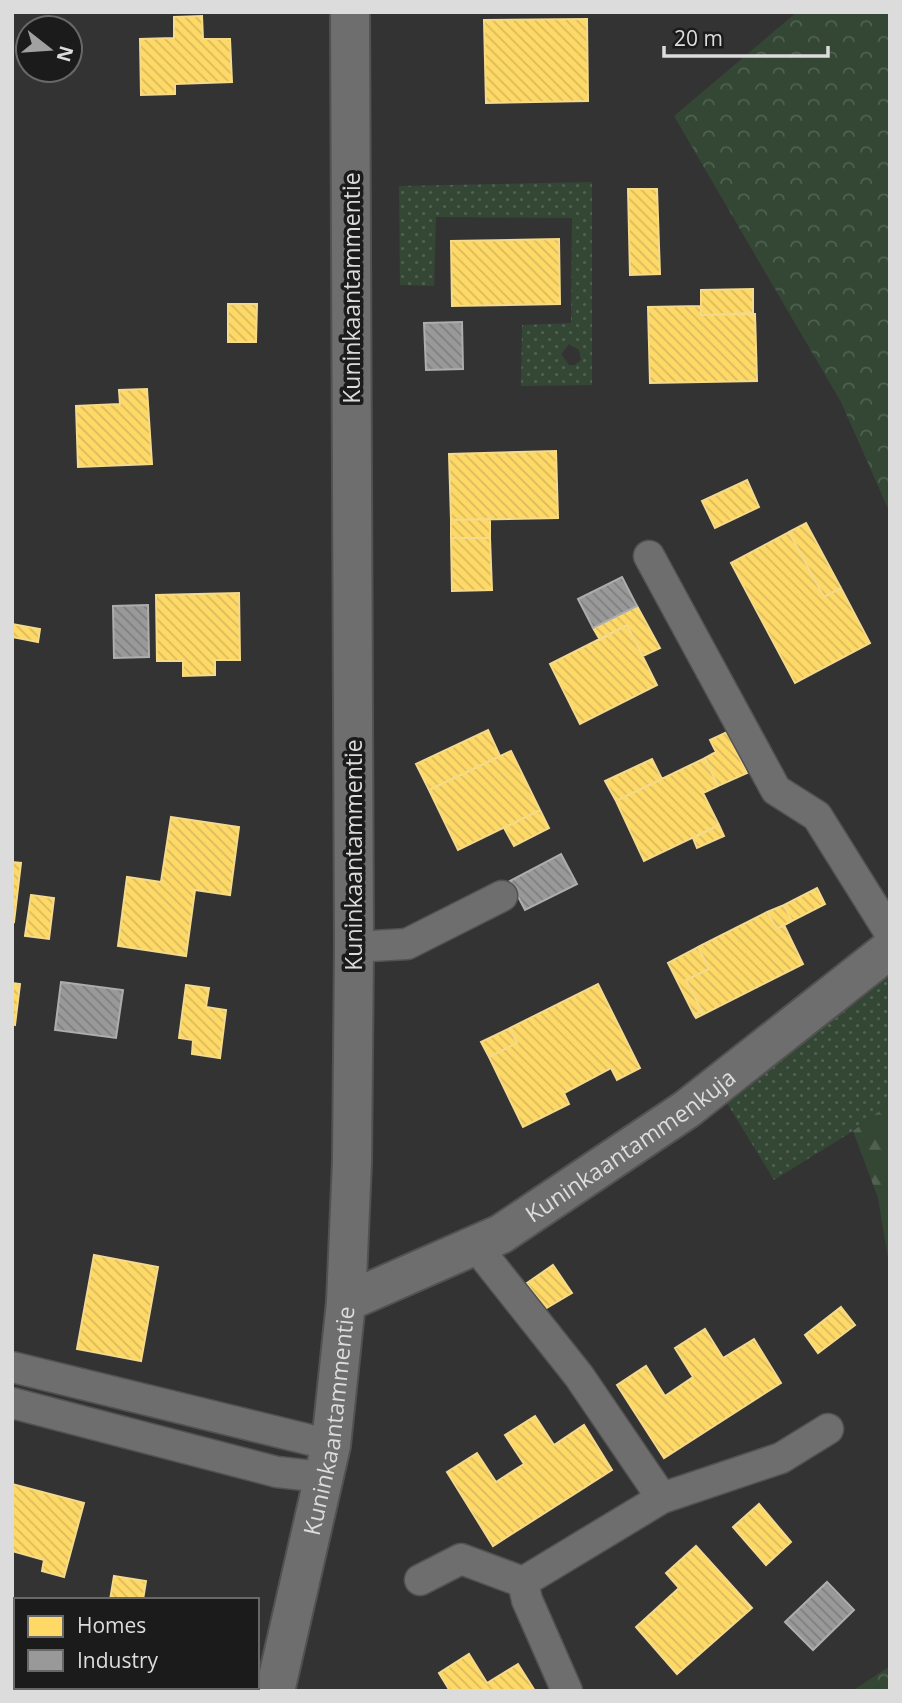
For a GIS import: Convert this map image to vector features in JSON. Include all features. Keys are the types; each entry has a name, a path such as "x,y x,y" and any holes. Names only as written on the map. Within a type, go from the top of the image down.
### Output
{"street":[{"name":"Kuninkaantammentie","path":"275,1691 327,1461 346,1302 352,1163 354,947 350,12"},
{"name":"Kuninkaantammenkuja","path":"346,1302 501,1234 687,1109 890,950"}],"lane":[{"path":"649,556 776,790 817,816 890,933"},
{"path":"354,947 407,944 502,896"},
{"path":"475,1245 579,1376 662,1498"},
{"path":"12,1367 327,1461"},
{"path":"12,1403 278,1472 327,1461"},
{"path":"523,1582 662,1498 781,1458 828,1429"},
{"path":"420,1580 461,1559 523,1582"},
{"path":"523,1582 527,1600 567,1691"}],"green space":[{"path":"797,12 890,12 890,513 841,402 674,116"},
{"path":"592,182 592,385 521,386 522,325 571,323 572,218 436,217 434,286 400,285 399,186","holes":["569,344 579,350 581,360 575,365 569,365 561,354"]},
{"path":"890,975 890,1103 853,1131 774,1180 727,1103"},
{"path":"890,1103 890,1270 878,1198 853,1131"},
{"path":"890,1666 890,1691 852,1691"},
{"path":"76,1689 172,1689 171,1691"}],"building: Homes":[{"path":"202,16 203,39 230,39 232,82 175,84 175,94 141,95 140,39 174,38 174,17"},
{"path":"587,19 588,101 486,103 484,20"},
{"path":"628,189 657,189 660,274 630,275"},
{"path":"559,239 560,304 452,306 451,241"},
{"path":"753,289 753,313 701,315 701,290"},
{"path":"228,304 257,304 256,342 228,342"},
{"path":"701,306 701,315 755,314 757,381 650,383 648,307"},
{"path":"147,389 152,464 78,467 76,406 120,404 119,390"},
{"path":"556,451 558,518 451,520 449,454"},
{"path":"747,480 759,507 715,528 702,501"},
{"path":"490,519 490,538 451,538 451,520"},
{"path":"806,523 841,588 824,597 789,532"},
{"path":"789,532 824,597 841,588 870,643 795,683 731,563"},
{"path":"451,538 490,538 492,590 452,591"},
{"path":"239,593 240,660 215,660 215,675 183,676 183,661 157,661 156,595"},
{"path":"637,606 660,648 643,656 627,625 600,640 593,628"},
{"path":"12,624 40,629 38,642 12,637"},
{"path":"627,625 657,685 580,724 550,664"},
{"path":"488,730 500,756 429,790 416,764"},
{"path":"727,732 747,773 718,786 705,758 716,752 710,740"},
{"path":"511,751 540,810 458,850 429,790"},
{"path":"705,758 718,786 703,793 719,825 644,861 616,801"},
{"path":"652,759 662,779 616,801 605,781"},
{"path":"540,810 549,828 514,846 504,828"},
{"path":"171,817 239,827 230,895 195,890 186,956 118,946 127,877 161,882"},
{"path":"719,825 724,836 697,848 693,838"},
{"path":"12,862 21,863 14,922 12,921"},
{"path":"817,888 825,904 792,921 784,905"},
{"path":"31,895 54,898 49,939 25,936"},
{"path":"784,905 792,921 777,929 767,912"},
{"path":"767,912 777,929 784,925 803,964 696,1018 694,1015 702,1011 686,980 709,969 698,947"},
{"path":"698,947 709,969 686,980 702,1011 694,1015 668,963"},
{"path":"12,983 20,984 15,1025 12,1024"},
{"path":"598,984 640,1068 617,1080 611,1068 564,1093 569,1104 523,1127 489,1057 517,1043 510,1028"},
{"path":"186,985 209,988 206,1007 226,1010 220,1058 192,1054 193,1040 179,1038"},
{"path":"510,1028 517,1043 489,1057 481,1042"},
{"path":"94,1255 158,1267 141,1361 77,1349"},
{"path":"553,1265 572,1293 545,1309 527,1283"},
{"path":"841,1307 855,1325 818,1353 805,1335"},
{"path":"705,1329 723,1358 754,1339 781,1383 664,1458 617,1385 646,1366 665,1396 693,1377 675,1348"},
{"path":"535,1416 554,1445 584,1425 612,1470 493,1546 447,1472 477,1453 496,1482 524,1464 505,1435"},
{"path":"12,1484 84,1503 64,1577 42,1571 44,1560 12,1551"},
{"path":"759,1504 791,1542 766,1565 733,1527"},
{"path":"696,1546 752,1608 677,1674 636,1627 679,1588 666,1573"},
{"path":"114,1576 146,1581 143,1598 110,1598"},
{"path":"469,1654 487,1683 518,1664 535,1691 450,1691 439,1673"}],"building: Industry":[{"path":"462,322 463,369 426,370 424,323"},
{"path":"622,577 637,606 593,628 578,599"},
{"path":"148,605 149,657 114,658 113,606"},
{"path":"561,854 577,884 525,910 510,881"},
{"path":"61,982 123,990 116,1038 55,1030"},
{"path":"827,1582 854,1610 813,1650 785,1622"}]}
